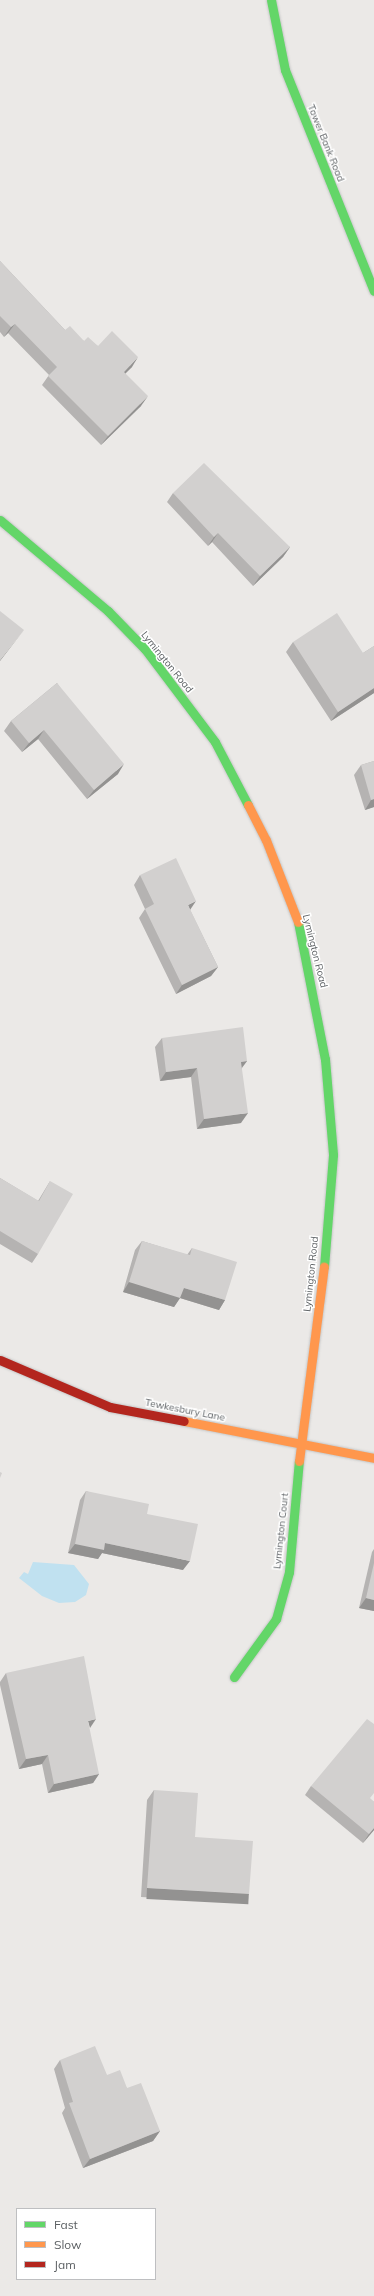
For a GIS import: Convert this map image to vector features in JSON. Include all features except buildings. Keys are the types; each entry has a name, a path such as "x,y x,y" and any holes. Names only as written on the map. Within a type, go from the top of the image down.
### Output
{"street":[{"name":"Tower Bank Road","path":"271,0 285,70 374,291"},
{"name":"Lymington Road","path":"0,520 108,611 140,644 215,742 266,840 299,925 325,1059 333,1155 323,1279 301,1444"},
{"name":"Tewkesbury Lane","path":"0,1360 110,1407 374,1458"},
{"name":"Lymington Court","path":"234,1677 276,1619 289,1572 301,1444"}],"water":[{"path":"33,1562 74,1565 89,1584 86,1595 75,1602 59,1603 42,1596 19,1578 24,1572 28,1574"}],"traffic: fast":[{"path":"271,0 285,70 374,291"},
{"path":"0,520 108,611 145,649 215,742 248,805"},
{"path":"298,922 325,1059 333,1155 324,1267"},
{"path":"234,1677 276,1619 289,1572 299,1461"}],"traffic: slow":[{"path":"248,805 266,840 298,922"},
{"path":"299,1461 324,1267"},
{"path":"184,1421 374,1458"}],"traffic: jam":[{"path":"0,1360 110,1407 184,1421"}]}
